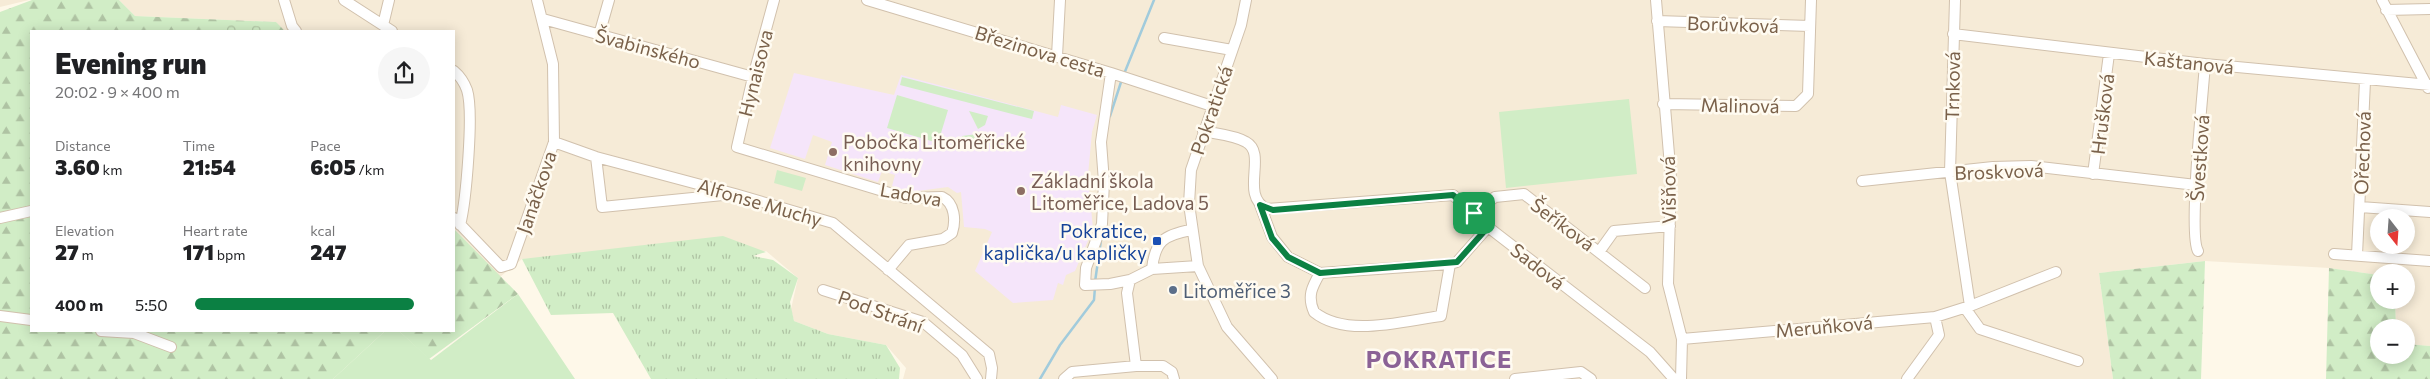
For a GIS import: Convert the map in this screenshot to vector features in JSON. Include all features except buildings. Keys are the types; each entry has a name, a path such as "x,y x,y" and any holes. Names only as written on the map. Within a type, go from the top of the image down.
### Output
{"street":[{"path":"344,0 388,28"},
{"path":"388,28 389,0"},
{"name":"Janáčkova","path":"457,222 501,267 512,264 554,142 553,64 537,0"},
{"path":"599,35 609,0"},
{"name":"Hynaisova","path":"737,147 753,77 774,0"},
{"name":"Březinova cesta","path":"867,0 1057,56 1212,106"},
{"path":"1057,56 1060,0"},
{"name":"Pokratická","path":"1246,0 1241,25 1191,170 1189,204 1191,230 1198,266 1227,327 1272,379"},
{"name":"Višňová","path":"1656,0 1663,104 1671,178 1668,284 1682,339 1681,379"},
{"name":"Malinová","path":"1663,104 1796,106 1808,94 1811,0"},
{"name":"Trnková","path":"1955,0 1950,172 1967,307"},
{"path":"2382,0 2429,87"},
{"path":"284,1 296,30"},
{"path":"2386,10 2430,9"},
{"name":"Švabinského","path":"543,19 753,77"},
{"name":"Borůvková","path":"1657,21 1810,26"},
{"name":"Kaštanová","path":"1953,34 2109,54 2429,87"},
{"path":"1164,38 1232,50"},
{"name":"Hrušková","path":"2093,174 2109,54"},
{"name":"Švestková","path":"2198,251 2195,241 2196,185 2205,64"},
{"path":"455,72 460,75 467,90 470,116 464,210 457,222"},
{"path":"1111,73 1101,142 1104,182 1102,224 1086,268 1092,285 1130,280 1152,269 1198,266"},
{"name":"Ořechová","path":"2358,255 2365,81"},
{"path":"1203,131 1244,140 1251,145 1255,159 1254,193 1272,238 1288,257 1320,273 1450,264 1457,262 1488,227"},
{"name":"Alfonse Muchy","path":"554,142 596,157 735,194 833,223 989,354 992,368 991,379"},
{"name":"Ladova","path":"737,147 906,198 942,197 948,200 953,206 954,228 947,237 909,245 888,270"},
{"path":"596,157 602,207 723,197 735,194"},
{"name":"Broskvová","path":"1862,181 2030,166 2196,185"},
{"name":"Šeříková","path":"1474,213 1495,197 1524,194 1645,288"},
{"name":"Sadová","path":"1260,205 1273,210 1453,195 1488,227 1650,352 1674,379"},
{"path":"2360,206 2430,212"},
{"path":"0,218 30,211"},
{"path":"1599,252 1614,231 1670,226"},
{"path":"1152,269 1153,256 1161,240 1175,233 1191,230"},
{"path":"2334,254 2430,261"},
{"path":"1320,273 1310,290 1311,306 1320,316 1336,324 1357,327 1441,316 1450,264"},
{"name":"Meruňková","path":"1682,339 1935,317 1967,307 2056,272"},
{"path":"1130,280 1127,293 1136,366"},
{"name":"Pod Strání","path":"823,290 923,322 962,355 977,379"},
{"path":"1967,307 1980,329 2078,361"},
{"path":"0,316 30,320"},
{"path":"1907,379 1938,335 1935,317"},
{"path":"117,332 134,333 171,347"},
{"path":"1064,379 1072,372 1136,366 1163,366 1172,372 1174,379"},
{"path":"1515,379 1581,372 1592,379"}],"shaded area":[{"path":"0,0 29,0 0,7"},
{"path":"119,0 2430,0 2430,346 2415,345 2415,319 2396,319 2395,309 2415,309 2415,264 2370,264 2370,274 2329,268 2205,261 2099,273 2113,379 903,379 906,368 886,345 828,334 794,321 791,309 798,278 766,251 522,259 500,277 455,230 455,30 280,30 276,22 135,16"},
{"name":"Základní škola Litoměřice, Ladova 5","path":"794,73 894,95 901,75 1058,117 1061,105 1097,115 1092,132 1088,175 1093,229 1075,271 1066,275 1063,285 1058,283 1053,300 1013,303 975,271 992,232 985,229 964,227 961,192 957,193 948,187 910,192 892,186 895,175 882,171 878,182 825,165 832,142 813,135 805,159 770,148"}],"green space":[{"path":"32,0 119,0 135,16 276,22 284,30 30,30 30,332 384,332 333,379 0,379 0,12"},
{"path":"225,21 269,28 269,30 223,30"},
{"path":"902,77 1034,111 1032,119 900,85"},
{"path":"897,95 948,110 938,143 887,128"},
{"path":"1629,99 1637,174 1506,188 1499,112"},
{"path":"969,111 988,116 985,125 978,129"},
{"path":"985,133 986,144 963,147 962,136"},
{"path":"777,170 806,178 802,191 774,183"},
{"path":"455,230 518,294 429,359 400,332 455,332"},
{"path":"723,236 766,252 753,256 773,260 798,278 790,302 794,321 828,334 886,345 900,368 899,379 651,379 613,313 551,315 522,259"},
{"path":"2205,261 2201,379 2113,379 2099,273"},
{"path":"2329,268 2370,274 2370,309 2395,309 2396,319 2370,319 2370,364 2415,364 2415,345 2430,346 2430,379 2326,379"},
{"path":"518,294 575,379 333,379 384,332 400,332 431,360"}],"waterway":[{"path":"1124,74 1154,0"},
{"path":"1110,116 1122,79"},
{"path":"1095,282 1101,240"},
{"path":"1040,379 1060,345 1094,300 1095,287"}],"place":[{"name":"Pobočka Litoměřické knihovny","path":"833,152"},
{"name":"Základní škola Litoměřice, Ladova 5","path":"1021,191"},
{"name":"Pokratice, kaplička/u kapličky","path":"1157,241"},
{"name":"Litoměřice 3","path":"1173,290"}],"district":[{"name":"POKRATICE","path":"1439,358"}],"route":[{"path":"1453,195 1474,213 1488,227 1457,262 1320,273 1288,257 1272,238 1260,205 1273,210 1453,195"}]}
